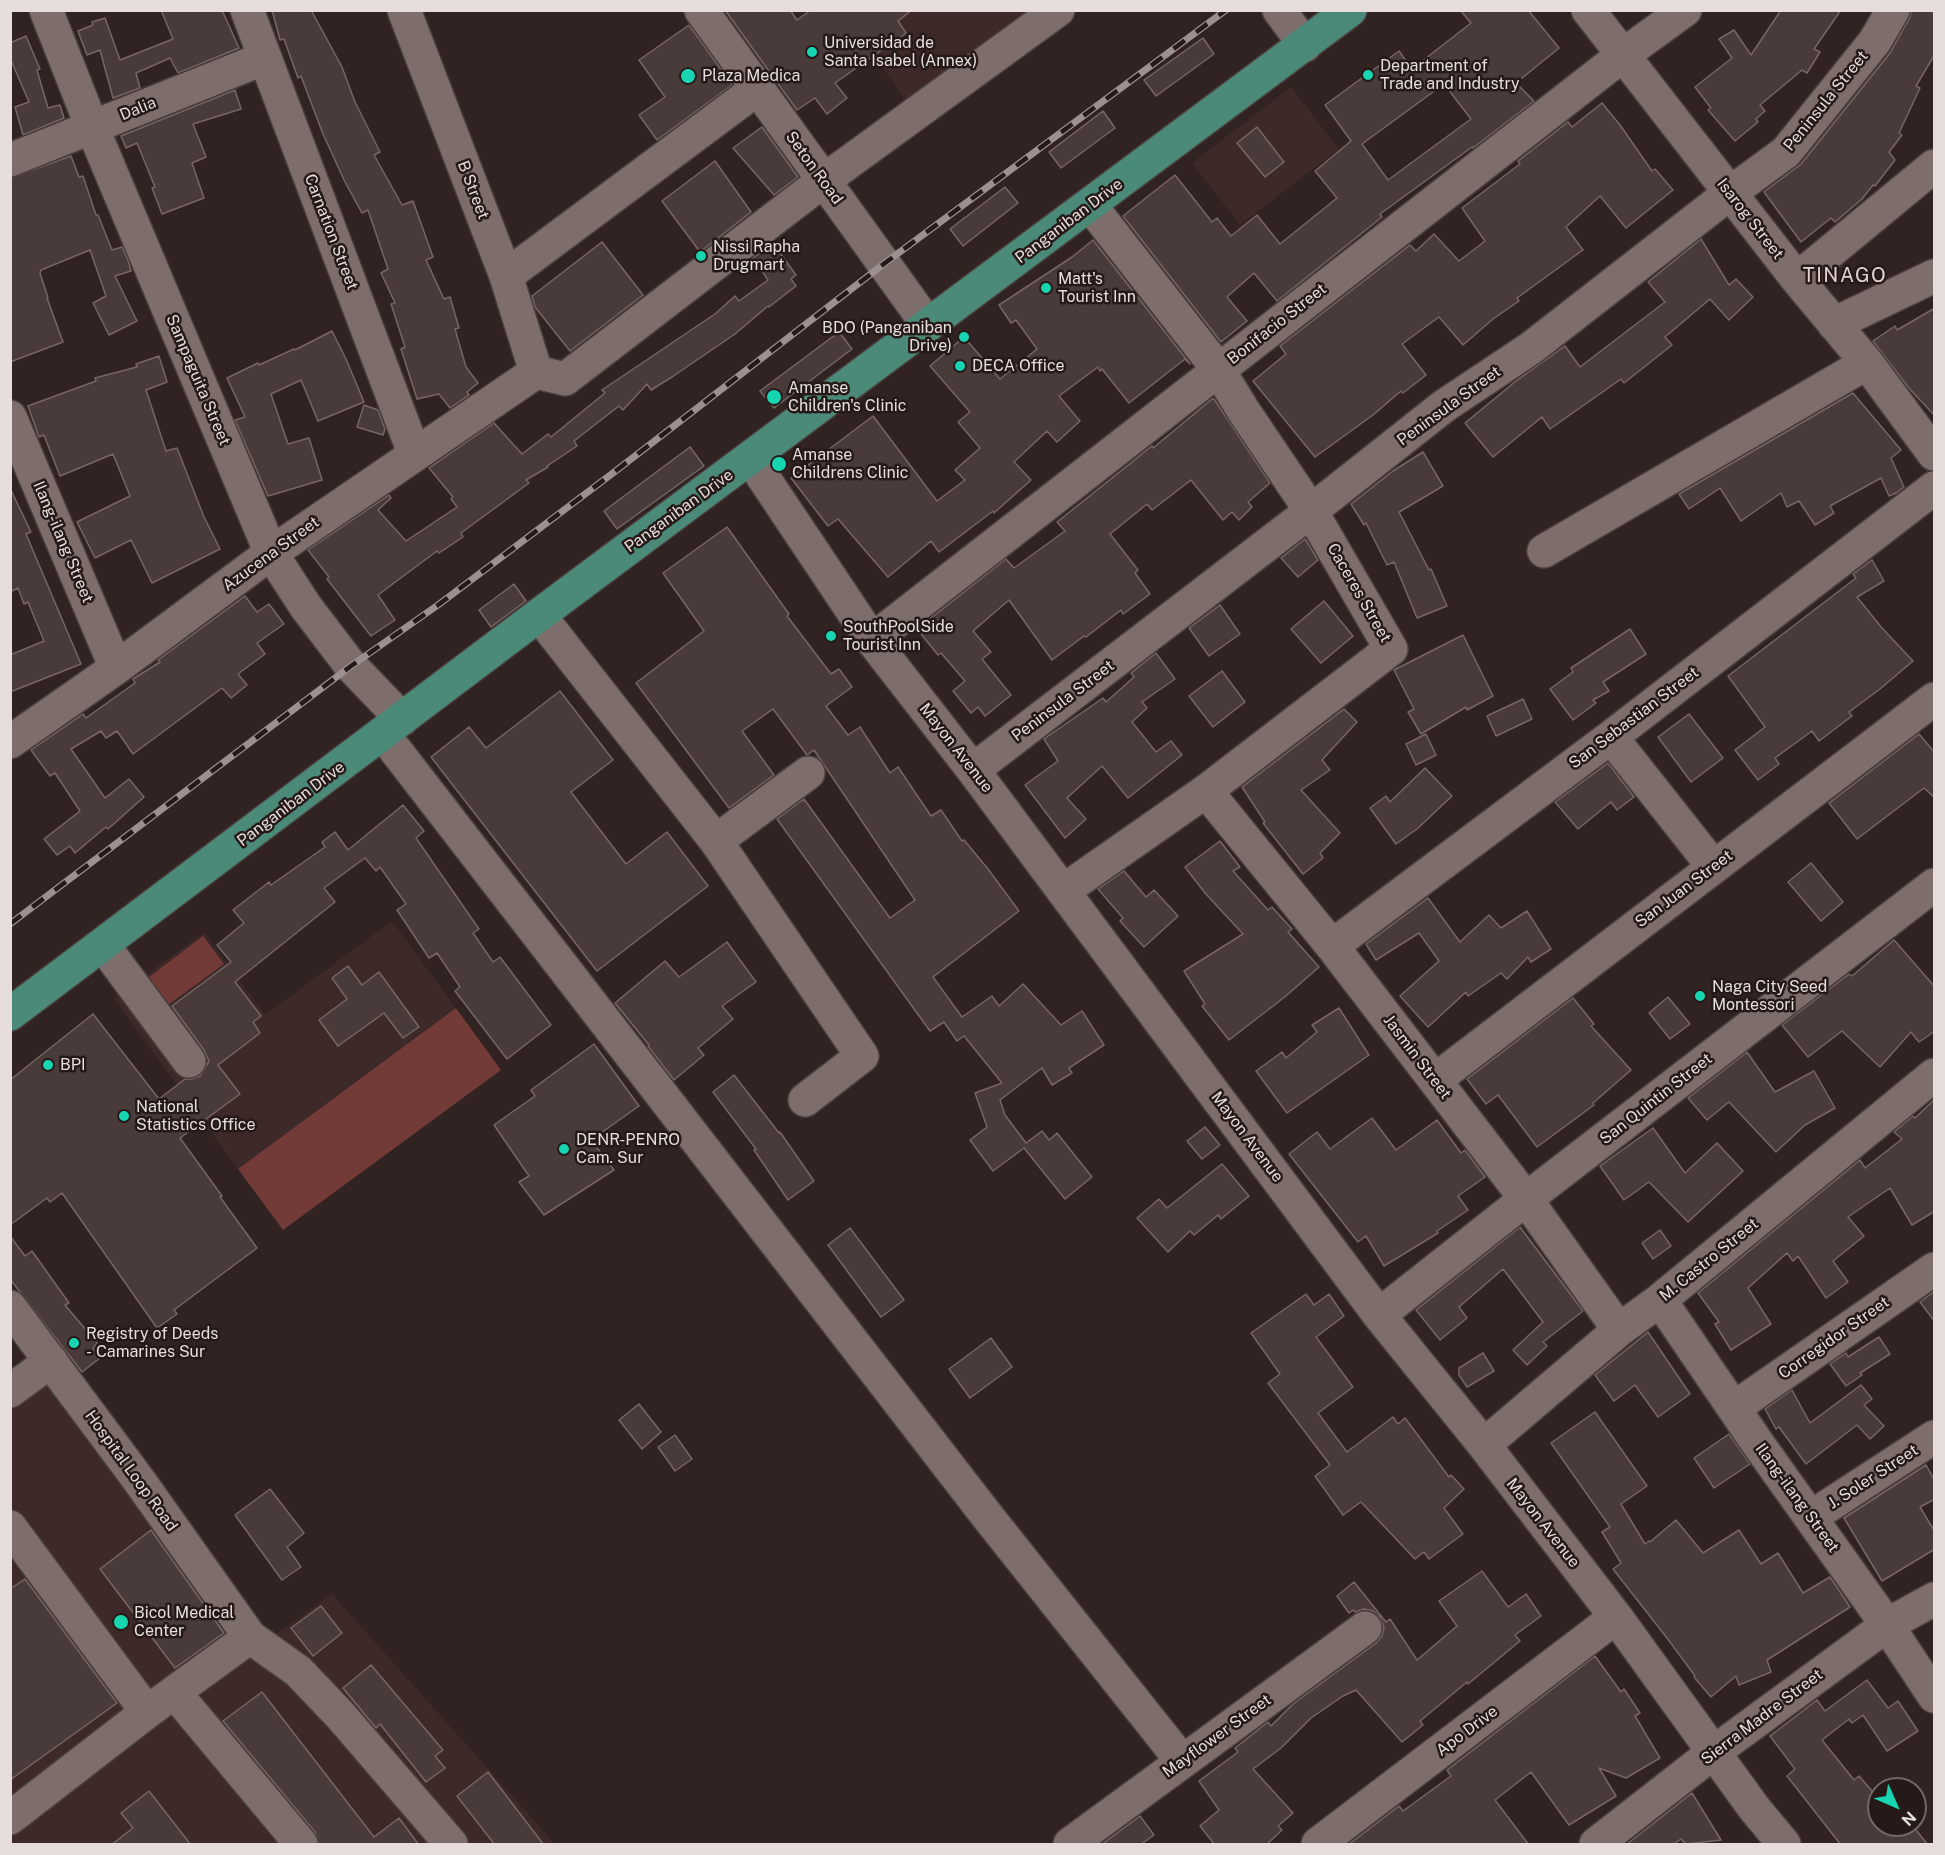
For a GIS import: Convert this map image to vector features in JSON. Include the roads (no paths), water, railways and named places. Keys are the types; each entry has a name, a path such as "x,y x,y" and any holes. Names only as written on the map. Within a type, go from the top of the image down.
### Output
{"main road":[{"name":"Panganiban Drive","path":"10,1014 539,615 1350,10"}],"street":[{"name":"Sampaguita Street","path":"46,10 92,127 271,553 306,607 351,666 392,727 974,1498 1182,1761"},
{"name":"Carnation Street","path":"247,10 414,453"},
{"name":"B Street","path":"404,10 507,276 536,372"},
{"name":"Seton Road","path":"701,10 928,325"},
{"path":"536,372 565,379 823,181 1058,10"},
{"path":"1279,10 1305,45"},
{"name":"Isarog Street","path":"1588,10 1797,279 1867,363 1935,454"},
{"name":"Bonifacio Street","path":"872,640 1623,55 1685,10"},
{"name":"Peninsula Street","path":"973,770 1444,406 1531,348 1786,152 1875,40 1893,10"},
{"name":"Dalia","path":"10,160 265,57"},
{"path":"507,276 757,89"},
{"path":"1797,279 1935,166"},
{"name":"Caceres Street","path":"1063,891 1206,791 1391,649 1311,511 1218,369 1090,205"},
{"path":"1834,324 1935,276"},
{"path":"1544,551 1867,363"},
{"name":"Azucena Street","path":"10,742 116,668 271,553 414,453 536,372"},
{"name":"Ilang-ilang Street","path":"10,417 116,668"},
{"name":"Mayon Avenue","path":"751,459 872,640 973,770 1379,1315 1484,1445 1616,1617 1755,1808"},
{"name":"San Sebastian Street","path":"1332,946 1611,737 1935,488"},
{"path":"539,615 716,841 862,1056 805,1100"},
{"name":"San Juan Street","path":"1435,1080 1935,699"},
{"path":"1611,737 1713,866"},
{"path":"716,841 808,773"},
{"name":"Jasmin Street","path":"1206,791 1332,946 1435,1080 1526,1199 1619,1330"},
{"name":"San Quintin Street","path":"1379,1315 1526,1199 1935,885"},
{"path":"103,945 189,1061"},
{"name":"M. Castro Street","path":"1484,1445 1619,1330 1660,1300 1935,1074"},
{"name":"Corregidor Street","path":"1734,1408 1935,1269"},
{"name":"Ilang-ilang Street","path":"1660,1300 1935,1696"},
{"name":"Hospital Loop Road","path":"10,1307 138,1479 250,1637 298,1671 340,1715 451,1845"},
{"path":"10,1391 51,1361"},
{"name":"J. Soler Street","path":"1811,1517 1935,1437"},
{"path":"10,1527 21,1562 147,1712"},
{"name":"Sierra Madre Street","path":"1596,1845 1714,1752 1887,1625 1935,1599"},
{"name":"Apo Drive","path":"1318,1845 1616,1617"},
{"name":"Mayflower Street","path":"1070,1845 1365,1628"},
{"path":"10,1818 147,1712 175,1694 250,1637"},
{"path":"175,1694 301,1845"},
{"path":"1755,1808 1768,1845"},
{"path":"1755,1808 1784,1845"}],"railway":[{"path":"10,924 351,666 438,605 613,473 885,263 1226,10"}],"place":[{"name":"Universidad de Santa Isabel (Annex)","path":"812,52"},
{"name":"Department of Trade and Industry","path":"1368,75"},
{"name":"Plaza Medica","path":"688,76"},
{"name":"Nissi Rapha Drugmart","path":"701,256"},
{"name":"Matt's Tourist Inn","path":"1046,288"},
{"name":"BDO (Panganiban Drive)","path":"964,337"},
{"name":"DECA Office","path":"960,366"},
{"name":"Amanse Children's Clinic","path":"774,397"},
{"name":"Amanse Childrens Clinic","path":"779,464"},
{"name":"SouthPoolSide Tourist Inn","path":"831,636"},
{"name":"Naga City Seed Montessori","path":"1700,996"},
{"name":"BPI","path":"48,1065"},
{"name":"National Statistics Office","path":"124,1116"},
{"name":"DENR-PENRO Cam. Sur","path":"564,1149"},
{"name":"Registry of Deeds - Camarines Sur","path":"74,1343"},
{"name":"Bicol Medical Center","path":"121,1622"}],"district":[{"name":"TINAGO","path":"1845,276"}]}
